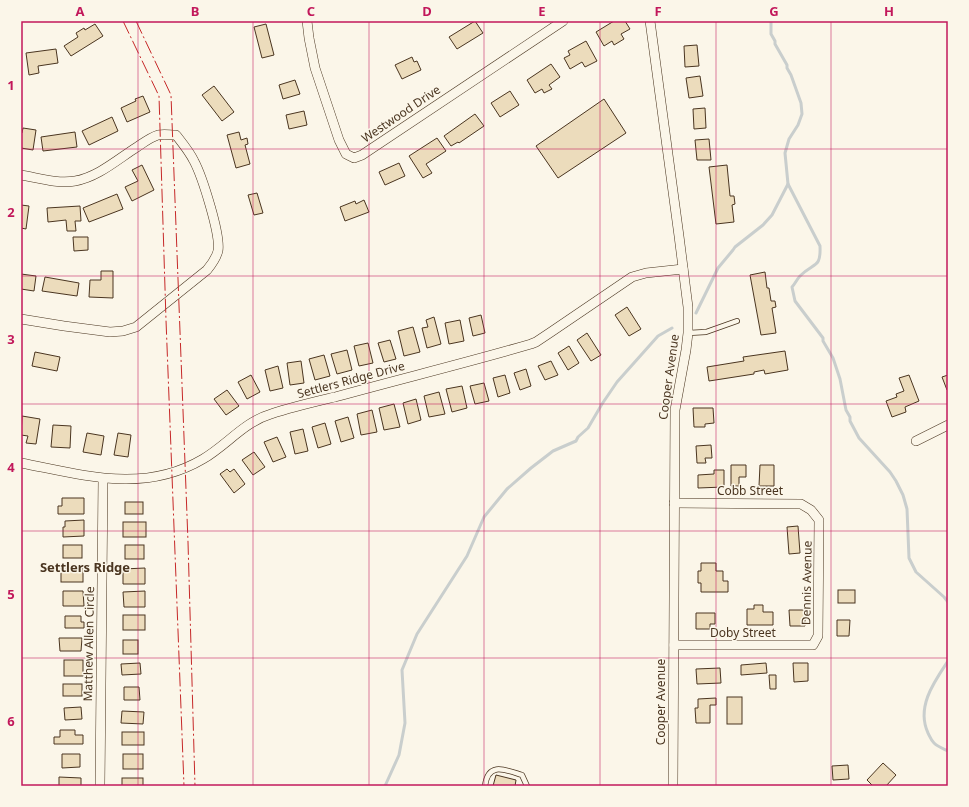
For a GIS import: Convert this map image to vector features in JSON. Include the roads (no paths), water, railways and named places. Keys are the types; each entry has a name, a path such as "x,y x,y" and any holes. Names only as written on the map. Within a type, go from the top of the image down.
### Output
{"street":[{"name":"Westwood Drive","path":"307,21 309,38 316,68 339,140 346,154 354,158 362,155 563,21"},
{"name":"Cooper Avenue","path":"650,21 688,306 688,333 674,410 673,786"},
{"path":"21,175 56,181 75,181 85,178 102,169 157,135 167,134 176,136 187,148 195,162 210,204 217,237 218,250 208,270 136,327 124,331 110,332 21,319"},
{"name":"Settlers Ridge Drive","path":"21,464 103,479 121,480 142,479 176,472 195,464 214,453 258,418 536,342 632,277 646,273 683,270"},
{"path":"916,441 948,425"},
{"name":"Matthew Allen Circle","path":"100,786 103,479"},
{"name":"Cobb Street","path":"674,503 801,504 811,510 819,520"},
{"name":"Dennis Avenue","path":"813,645 818,636 819,520"},
{"name":"Doby Street","path":"674,645 813,645"}],"lane":[{"path":"688,333 706,332 736,321"},
{"path":"485,786 486,779 491,771 501,768 522,775 527,786"}],"waterway":[{"path":"771,21 771,34 787,65 801,103 802,114 798,125 789,139 785,153 788,184 820,246 818,262 800,276 792,287 795,301 823,338 823,341 833,358 840,379 846,410 859,438 890,472 903,495 907,509 909,558 916,572 948,602"},
{"path":"696,313 718,268 735,247 763,225 772,215 788,184"},
{"path":"385,786 399,755 405,723 402,670 417,634 467,556 484,517 507,489 531,468 553,451 576,441 578,437 588,428 617,382 658,336 672,328"},
{"path":"948,661 932,686 925,704 924,714 925,723 931,740 937,746 948,751"}],"district":[{"name":"Settlers Ridge","path":"85,567"}]}
